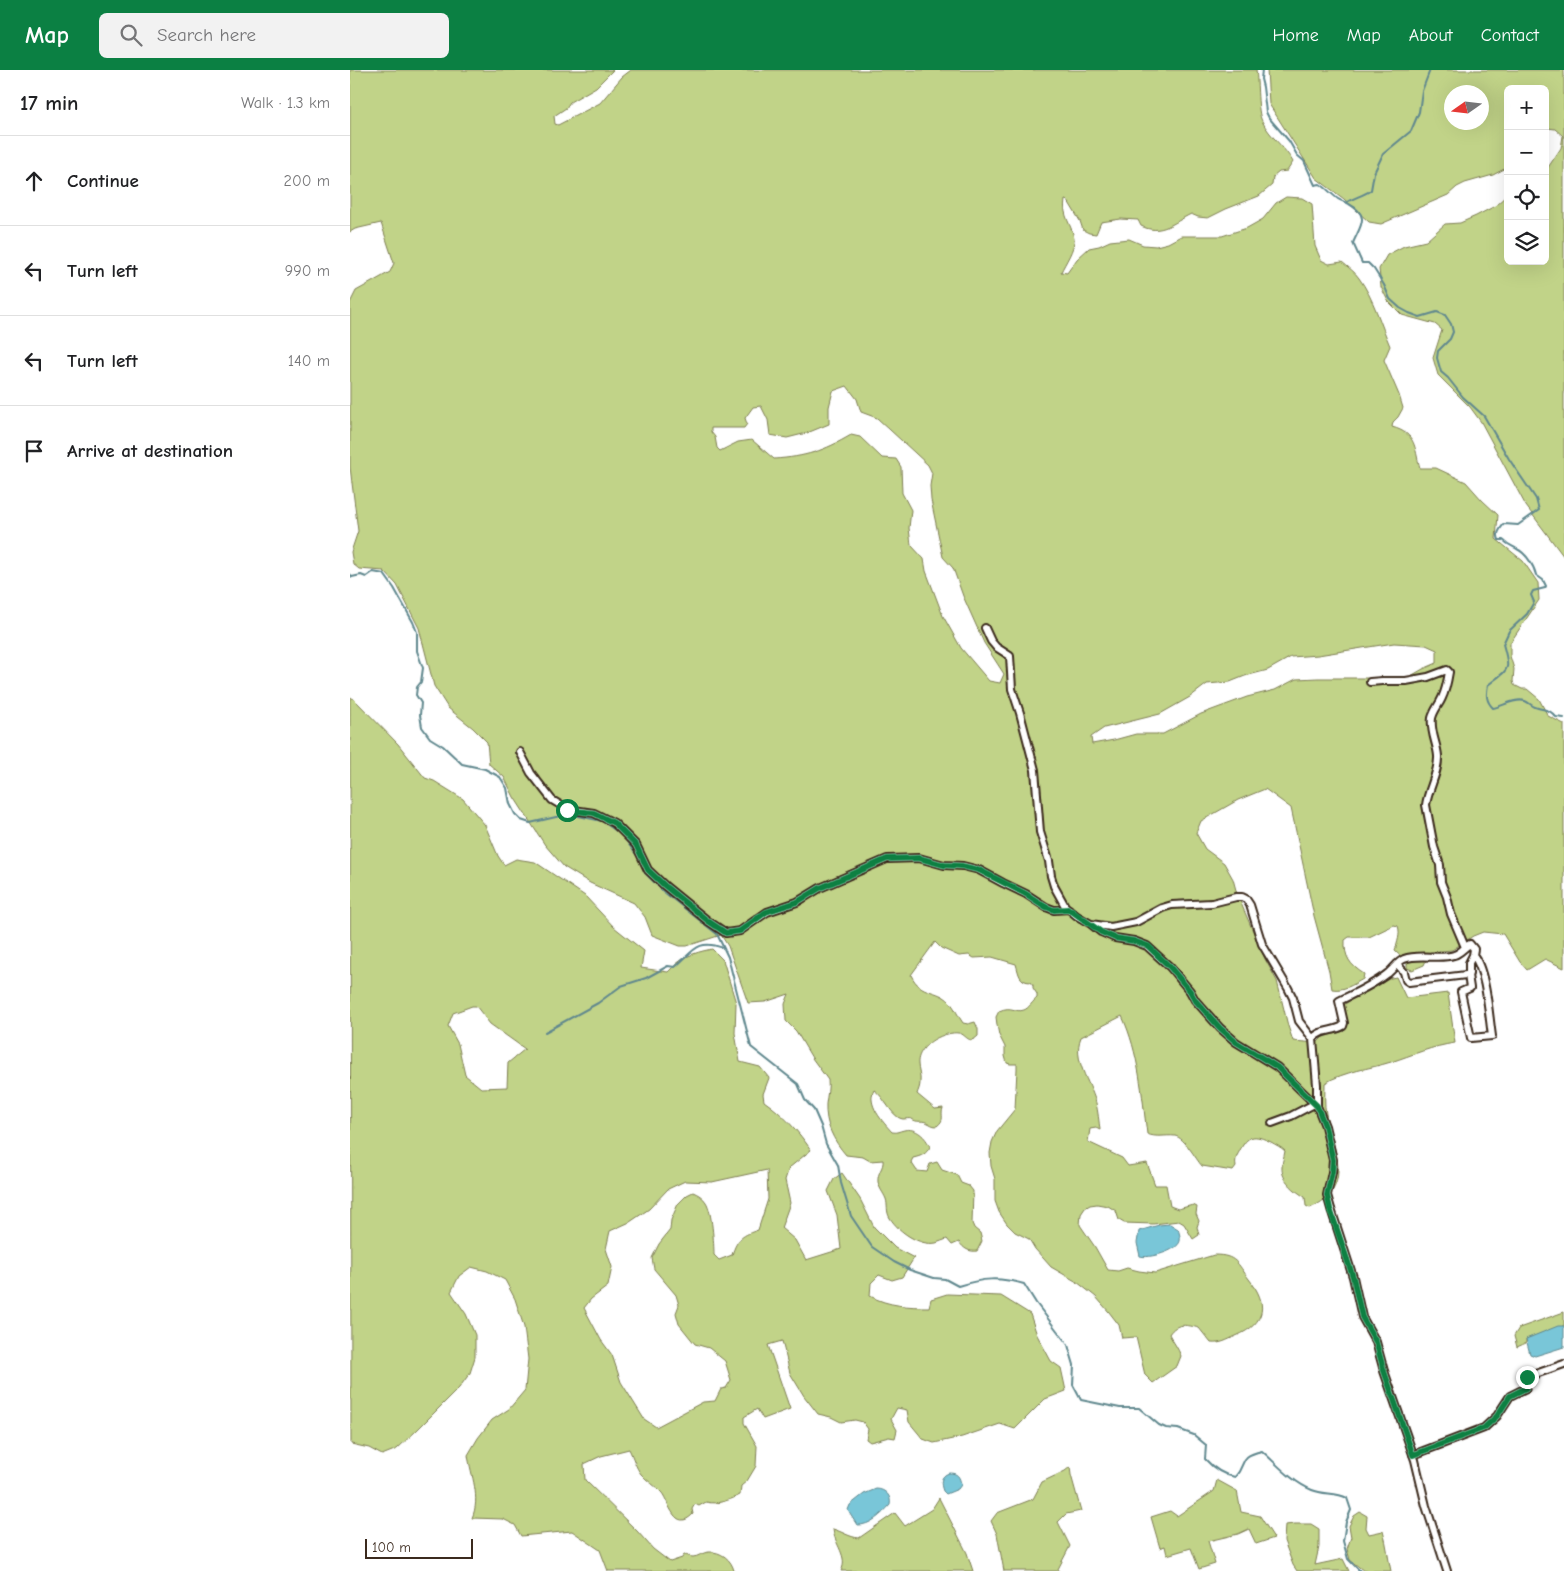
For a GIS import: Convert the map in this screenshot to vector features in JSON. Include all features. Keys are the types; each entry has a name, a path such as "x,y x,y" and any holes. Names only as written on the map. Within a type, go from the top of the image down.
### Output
{"street":[{"path":"985,628 996,647 1010,656 1012,689 1035,770 1040,832 1054,886 1065,906 1101,932 1115,938 1134,941 1148,946 1170,967 1195,1000 1220,1028 1236,1042 1277,1067 1316,1104 1325,1126 1333,1160 1327,1195 1330,1209 1353,1277 1362,1317 1376,1342 1413,1455 1426,1506 1447,1571"},
{"path":"1370,682 1406,681 1428,677 1447,670 1449,672 1442,698 1434,712 1432,721 1438,757 1426,805 1434,847 1440,865 1441,882 1451,914 1465,947"},
{"path":"520,752 531,773 552,800 567,810 594,813 614,823 636,845 648,870 708,921 726,933 740,931 766,912 797,902 820,888 887,859 896,858 919,858 944,865 962,866 979,870 1026,894 1046,907 1054,910 1069,909"},
{"path":"1091,924 1111,927 1125,925 1136,922 1162,908 1172,905 1212,903 1236,897 1246,899 1250,905 1262,944 1293,998 1299,1021 1313,1039 1318,1085 1316,1104"},
{"path":"1313,1039 1321,1032 1332,1031 1343,1026 1339,1001 1388,974 1401,960 1453,955 1459,953 1470,944 1474,949 1469,963 1470,988 1462,992 1471,1038 1492,1036 1482,971 1477,959 1473,955"},
{"path":"1397,964 1409,982 1468,975"},
{"path":"1272,1123 1316,1104"},
{"path":"1413,1455 1484,1428 1497,1416 1510,1396 1526,1388 1525,1380 1527,1377 1564,1364"}],"green space":[{"path":"350,70 613,70 596,87 570,102 566,108 554,116 555,124 558,125 600,103 622,77 631,70 1256,70 1260,117 1269,132 1293,162 1287,171 1279,172 1273,177 1272,185 1259,196 1208,218 1191,214 1161,229 1148,229 1141,226 1138,220 1121,219 1101,222 1096,234 1089,233 1083,230 1068,201 1065,200 1066,216 1073,234 1074,243 1061,272 1067,273 1077,259 1089,248 1110,241 1129,239 1143,245 1156,246 1168,243 1181,236 1222,236 1247,228 1263,219 1276,203 1286,197 1302,198 1312,204 1315,246 1321,260 1329,264 1342,262 1357,276 1373,302 1390,346 1384,360 1403,408 1393,422 1392,427 1406,433 1413,442 1420,468 1436,468 1466,482 1498,515 1496,539 1523,561 1538,583 1539,600 1510,643 1510,656 1514,669 1514,685 1527,689 1539,699 1548,716 1564,724 1564,968 1545,959 1527,970 1503,934 1483,932 1473,936 1452,950 1430,952 1424,965 1412,970 1407,968 1407,962 1395,951 1399,932 1398,926 1394,925 1369,937 1349,937 1345,940 1347,956 1352,964 1364,974 1363,979 1344,988 1332,989 1291,808 1265,789 1238,800 1201,821 1196,833 1205,849 1224,863 1233,879 1237,894 1265,959 1277,981 1293,1041 1317,1043 1323,1037 1344,1031 1347,1027 1342,1006 1363,992 1396,977 1406,998 1448,993 1455,1043 1431,1048 1391,1062 1349,1073 1325,1083 1325,1110 1336,1154 1337,1179 1333,1190 1324,1200 1310,1208 1306,1206 1305,1197 1286,1181 1282,1172 1285,1151 1271,1142 1252,1137 1245,1142 1238,1154 1236,1167 1233,1171 1202,1166 1186,1144 1175,1136 1147,1134 1136,1059 1122,1016 1081,1037 1079,1046 1080,1062 1096,1103 1100,1130 1096,1128 1090,1129 1088,1142 1122,1158 1128,1166 1147,1163 1155,1185 1166,1185 1170,1206 1178,1209 1193,1205 1197,1207 1196,1214 1199,1221 1197,1227 1199,1235 1193,1239 1184,1224 1179,1221 1153,1224 1124,1223 1119,1220 1116,1211 1108,1206 1090,1205 1081,1214 1080,1225 1108,1270 1118,1271 1127,1268 1155,1273 1214,1255 1227,1256 1238,1264 1255,1288 1261,1304 1259,1319 1246,1331 1218,1343 1211,1343 1199,1328 1186,1325 1175,1328 1169,1334 1181,1356 1177,1366 1153,1383 1145,1375 1136,1337 1122,1338 1119,1325 1096,1297 1077,1282 1051,1267 1029,1239 1015,1232 1007,1224 999,1212 995,1201 995,1179 990,1153 997,1131 1015,1109 1017,1064 1007,1063 1005,1047 999,1035 996,1017 999,1011 1003,1009 1021,1011 1026,1009 1037,998 1037,994 1031,982 1024,981 1020,977 1016,964 992,957 974,958 969,955 959,956 941,948 935,942 911,975 919,986 940,995 950,1002 963,1023 975,1022 978,1036 972,1040 958,1033 943,1035 928,1044 919,1055 920,1086 917,1094 935,1109 943,1108 942,1119 937,1126 924,1121 899,1118 874,1090 872,1101 877,1113 892,1132 913,1130 926,1140 930,1147 923,1154 913,1158 911,1162 917,1171 927,1172 930,1164 937,1162 942,1170 957,1175 961,1183 969,1186 973,1191 972,1223 974,1228 980,1233 982,1241 977,1251 972,1251 967,1250 959,1242 952,1245 947,1239 930,1243 910,1237 889,1216 886,1199 878,1182 878,1175 883,1160 870,1161 863,1157 846,1155 834,1138 828,1125 826,1111 828,1080 796,1031 786,1021 785,1004 789,994 765,1002 748,1003 728,946 721,935 687,946 680,946 652,935 645,917 634,903 590,883 564,867 545,845 514,797 504,777 489,764 487,742 448,708 434,686 419,628 397,585 384,571 359,569 353,564 351,552 358,531 350,467 350,303 356,291 390,272 394,263 381,223 350,232","holes":["847,386 857,399 861,412 877,418 928,465 932,473 930,486 931,500 943,557 953,568 984,643 1004,674 1000,683 989,681 961,648 943,616 926,571 924,559 911,545 909,528 911,510 902,493 901,467 896,459 882,458 860,437 851,435 814,452 785,458 774,459 752,440 738,442 720,451 717,448 711,428 744,428 747,424 745,418 753,407 761,406 768,420 770,435 787,438 807,433 829,424 829,407 833,391","1394,643 1426,645 1437,650 1437,663 1409,677 1296,679 1275,690 1247,697 1201,714 1163,734 1136,734 1092,744 1091,737 1104,728 1160,714 1190,697 1207,684 1230,682 1268,670 1291,657 1318,655"]},
{"path":"1267,70 1564,70 1564,557 1526,506 1481,422 1470,407 1438,375 1433,358 1442,330 1435,324 1402,315 1388,301 1381,287 1379,269 1387,255 1404,246 1426,241 1445,224 1460,223 1476,216 1495,206 1504,198 1504,265 1549,265 1549,166 1561,148 1563,136 1555,129 1549,128 1549,85 1504,85 1504,169 1493,175 1465,183 1448,195 1381,224 1369,222 1344,199 1316,178 1269,104"},
{"path":"350,697 398,744 425,778 434,781 463,799 485,825 498,856 504,865 516,859 535,862 585,896 614,927 644,951 641,968 668,972 688,956 712,949 723,960 736,1003 735,1033 740,1062 760,1067 769,1078 763,1094 764,1101 790,1124 811,1150 789,1168 785,1180 790,1203 781,1228 795,1240 806,1260 841,1249 837,1215 828,1191 834,1179 842,1173 860,1199 874,1227 895,1248 914,1258 902,1277 892,1280 879,1275 871,1283 870,1296 891,1304 929,1307 931,1299 947,1294 1001,1296 1030,1314 1037,1335 1051,1361 1061,1368 1066,1391 1045,1399 1015,1429 1000,1424 962,1437 934,1443 923,1439 909,1422 907,1410 897,1408 891,1419 897,1430 895,1438 889,1437 870,1442 866,1439 868,1429 863,1422 855,1420 841,1422 818,1414 790,1373 782,1341 768,1345 790,1409 763,1419 757,1409 744,1417 744,1423 757,1446 756,1466 747,1481 741,1486 740,1495 719,1502 706,1502 699,1506 695,1504 692,1509 693,1514 687,1519 682,1520 673,1514 662,1493 641,1474 629,1449 601,1456 584,1464 585,1480 653,1549 670,1562 682,1558 684,1555 693,1557 713,1552 725,1557 731,1563 734,1571 608,1571 600,1550 572,1531 521,1536 515,1525 503,1519 472,1518 476,1502 468,1455 492,1420 509,1409 525,1390 528,1359 524,1327 515,1299 505,1280 487,1271 471,1267 459,1276 451,1292 466,1314 475,1335 475,1357 470,1373 459,1388 397,1449 382,1455 369,1448 351,1444","holes":["476,1006 490,1024 525,1049 508,1063 507,1087 481,1088 465,1075 458,1044 448,1026 453,1013","767,1170 768,1199 758,1230 741,1238 732,1255 719,1260 714,1255 708,1206 699,1195 693,1192 678,1204 671,1220 670,1230 659,1244 652,1258 654,1269 676,1295 679,1305 676,1313 679,1324 695,1344 709,1348 725,1361 731,1380 726,1388 721,1389 715,1401 703,1402 656,1427 644,1419 621,1382 612,1355 601,1340 584,1308 591,1299 608,1286 612,1267 606,1249 610,1231 630,1222 649,1209 668,1189 685,1181 712,1182"]},
{"path":"1564,1312 1564,1326 1526,1339 1526,1343 1517,1347 1514,1336 1519,1328"},
{"path":"1070,1467 1081,1511 1066,1514 1058,1522 1070,1546 1058,1569 1059,1571 1004,1571 997,1534 991,1521 997,1513 1033,1499 1042,1482"},
{"path":"1217,1480 1237,1491 1241,1512 1260,1516 1274,1538 1256,1544 1249,1529 1238,1534 1208,1541 1215,1564 1199,1569 1191,1548 1167,1555 1165,1546 1160,1548 1151,1517 1170,1511 1177,1516 1214,1491"},
{"path":"939,1498 967,1553 973,1571 841,1571 843,1561 833,1529 859,1538 895,1513 905,1526 932,1509"},
{"path":"1360,1512 1367,1516 1366,1528 1369,1534 1383,1531 1391,1571 1364,1571 1350,1560 1347,1549 1351,1537 1349,1526 1354,1516"},
{"path":"1311,1524 1319,1529 1319,1547 1315,1565 1343,1559 1349,1571 1297,1571 1284,1541 1285,1525"}],"water":[{"path":"1170,1224 1178,1229 1180,1241 1178,1245 1169,1251 1144,1257 1140,1256 1137,1243 1139,1231"},
{"path":"1558,1326 1564,1326 1564,1347 1535,1356 1530,1354 1526,1339"},
{"path":"949,1473 958,1476 961,1485 958,1489 946,1494 941,1483 944,1476"},
{"path":"876,1489 882,1490 887,1494 890,1499 890,1505 867,1524 857,1525 848,1510 850,1505 864,1494"}],"waterway":[{"path":"1262,70 1261,79 1266,112 1269,118 1289,141 1297,155 1304,161 1315,185 1320,184 1325,187 1338,199 1356,208 1360,213 1362,222 1353,243 1362,263 1368,263 1374,269 1390,299 1400,308 1420,317 1437,312 1445,315 1451,324 1453,332 1450,339 1438,351 1437,358 1441,372 1463,397 1484,416 1509,459 1536,499 1539,510 1518,525 1504,524 1499,531 1498,538 1523,553 1536,575 1543,580 1546,586 1545,588 1533,591 1531,595 1534,602 1527,614 1509,631 1503,644 1507,660 1506,669 1488,685 1487,698 1493,708 1521,700 1549,711 1556,717 1564,718"},
{"path":"1347,202 1371,190 1374,173 1383,154 1411,131 1419,112 1422,91 1430,70"},
{"path":"350,574 352,577 361,575 366,577 373,572 384,574 413,622 417,632 417,651 423,668 421,682 417,687 416,695 421,703 422,727 430,738 443,746 462,764 485,769 500,777 507,788 510,804 515,814 521,820 530,823 569,814 602,821 622,835 638,857 645,873 664,892 717,934 728,957 751,1047 798,1084 805,1100 814,1110 826,1144 838,1165 841,1183 851,1216 872,1247 910,1270 934,1278 945,1279 958,1286 991,1279 1024,1284 1068,1345 1074,1365 1073,1385 1081,1400 1120,1408 1139,1408 1159,1425 1194,1435 1206,1445 1205,1459 1215,1469 1227,1475 1235,1477 1249,1455 1262,1451 1305,1487 1316,1492 1347,1498 1351,1510 1346,1522 1343,1541 1348,1559 1360,1571"},
{"path":"545,1032 598,1003 621,986 646,978 668,966 675,967 696,948 707,945 723,948"}],"route":[{"path":"567,810 594,813 614,823 636,845 648,870 708,921 726,933 740,931 766,912 797,902 820,888 887,859 919,858 944,865 962,866 979,870 1026,894 1046,907 1054,910 1069,909 1101,932 1115,938 1134,941 1148,946 1170,967 1195,1000 1220,1028 1236,1042 1277,1067 1317,1106 1325,1126 1333,1160 1327,1195 1330,1209 1347,1256 1362,1317 1376,1342 1400,1421 1413,1455 1484,1428 1497,1416 1510,1396 1526,1388 1525,1380 1527,1377"}]}
